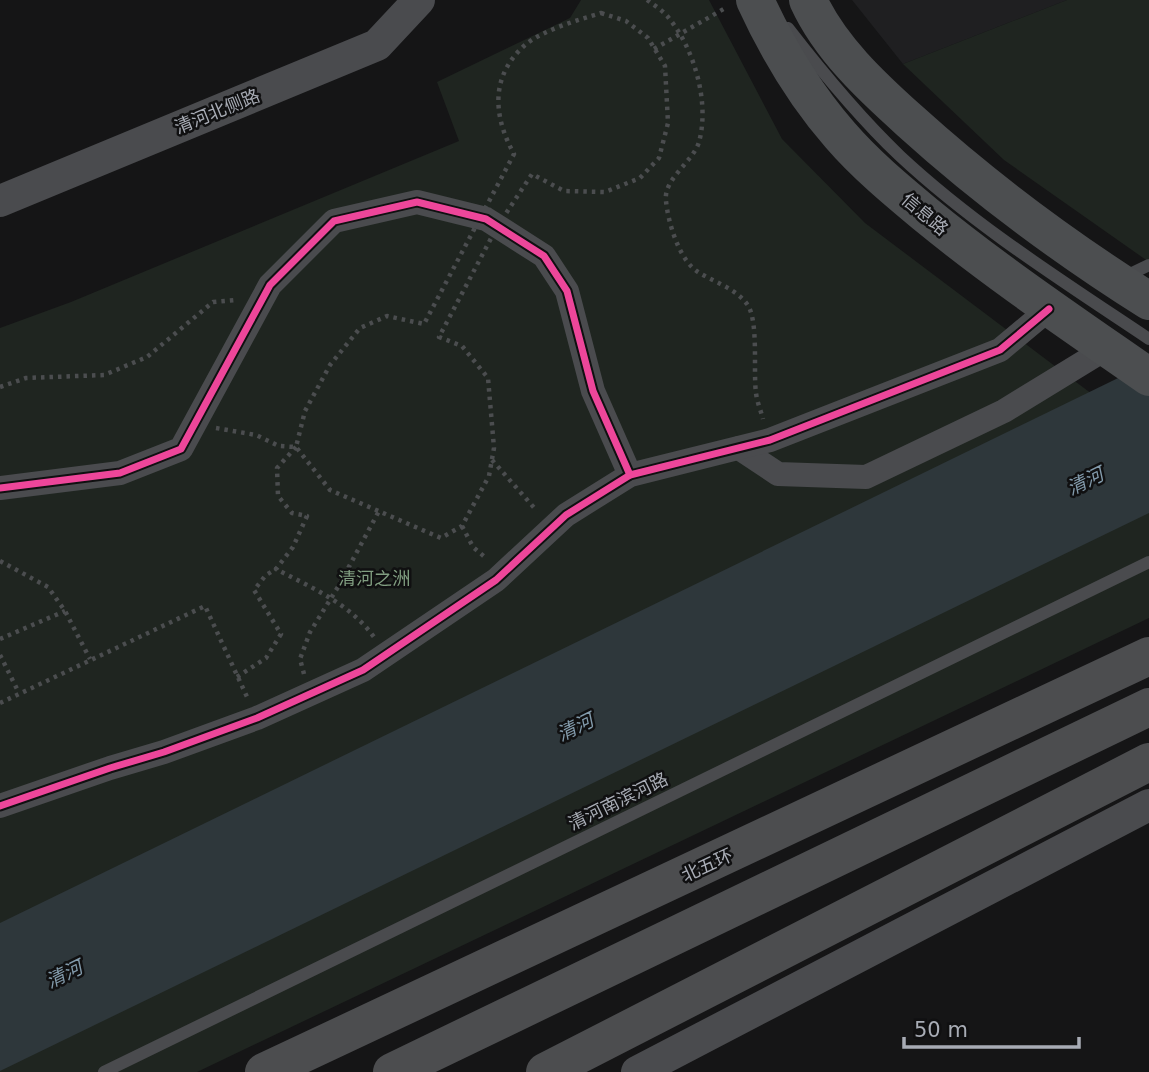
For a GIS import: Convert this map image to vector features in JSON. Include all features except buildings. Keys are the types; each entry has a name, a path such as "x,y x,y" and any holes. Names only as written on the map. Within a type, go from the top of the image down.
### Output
{"highway":[{"name":"北五环","path":"264,1072 1149,656"},
{"path":"392,1072 447,1043 1149,707"},
{"path":"545,1072 1149,762"}],"main road":[{"name":"信息路","path":"1117,326 1133,273 960,167 870,85 776,8 767,26 803,85 839,135 882,178 955,239 1049,309 1117,326 1149,377"}],"street":[{"name":"清河北侧路","path":"0,201 377,45 419,0"},
{"path":"0,488 120,473 181,449 270,285 334,221 417,202 490,222 544,256 567,291 593,391 630,475"},
{"path":"0,806 257,718 363,670 503,574 566,515 630,475 770,440 1000,349 1049,309"},
{"path":"739,448 778,474 866,477 1004,411 1117,326"},
{"path":"636,1072 1149,805"}],"lane":[{"path":"776,8 861,114"},
{"name":"信息路","path":"776,8 812,60 899,155 933,185 1032,258 1117,326 1149,339"},
{"name":"清河南滨河路","path":"104,1072 1149,562"}],"path":[{"path":"647,0 667,15 679,35 693,60 703,98 699,143 674,178 665,198 673,237 695,270 727,287 748,305 754,332 756,394 770,440"},
{"path":"654,49 679,35 776,8"},
{"path":"197,420 221,430 256,435 279,446 296,447 330,490 441,538 462,526 489,476 492,460 494,448 488,378 462,346 439,337 490,222 514,154 502,133 498,100 500,78 526,44 575,21 601,13 626,21 648,38 665,66 668,123 659,158 640,178 605,192 564,191 532,174 490,222 424,324 387,316 360,328 330,365 305,411 296,447 277,468 278,496 292,513 307,516 293,547 276,569 266,575 254,590 281,634 266,658 237,677"},
{"path":"0,387 26,378 104,375 146,357 213,302 262,300"},
{"path":"492,460 538,512 556,525"},
{"path":"309,695 300,659 310,632 379,511"},
{"path":"462,526 473,547 503,574"},
{"path":"0,561 48,587 65,611 90,659"},
{"path":"276,569 331,598 362,620 386,654"},
{"path":"0,703 205,606 257,718"},
{"path":"0,639 65,611"},
{"path":"0,655 19,693"}],"shaded area":[{"path":"852,0 1067,0 903,64"}],"green space":[{"name":"清河之洲","path":"581,0 709,0 782,139 865,223 1149,437 1149,618 197,1072 0,1072 0,328 71,302 459,141 437,82 570,18"},
{"path":"1067,0 1149,0 1149,262 1004,160 903,64"}],"water":[{"name":"清河","path":"1149,363 1149,513 0,1071 0,923"}],"cycle path":[{"path":"0,488 120,473 181,449 270,285 334,221 417,202 486,219 544,256 567,291 593,391 630,475"},
{"path":"0,806 257,718 363,670 496,580 566,515 630,475 770,440 1000,350 1049,309"}]}
